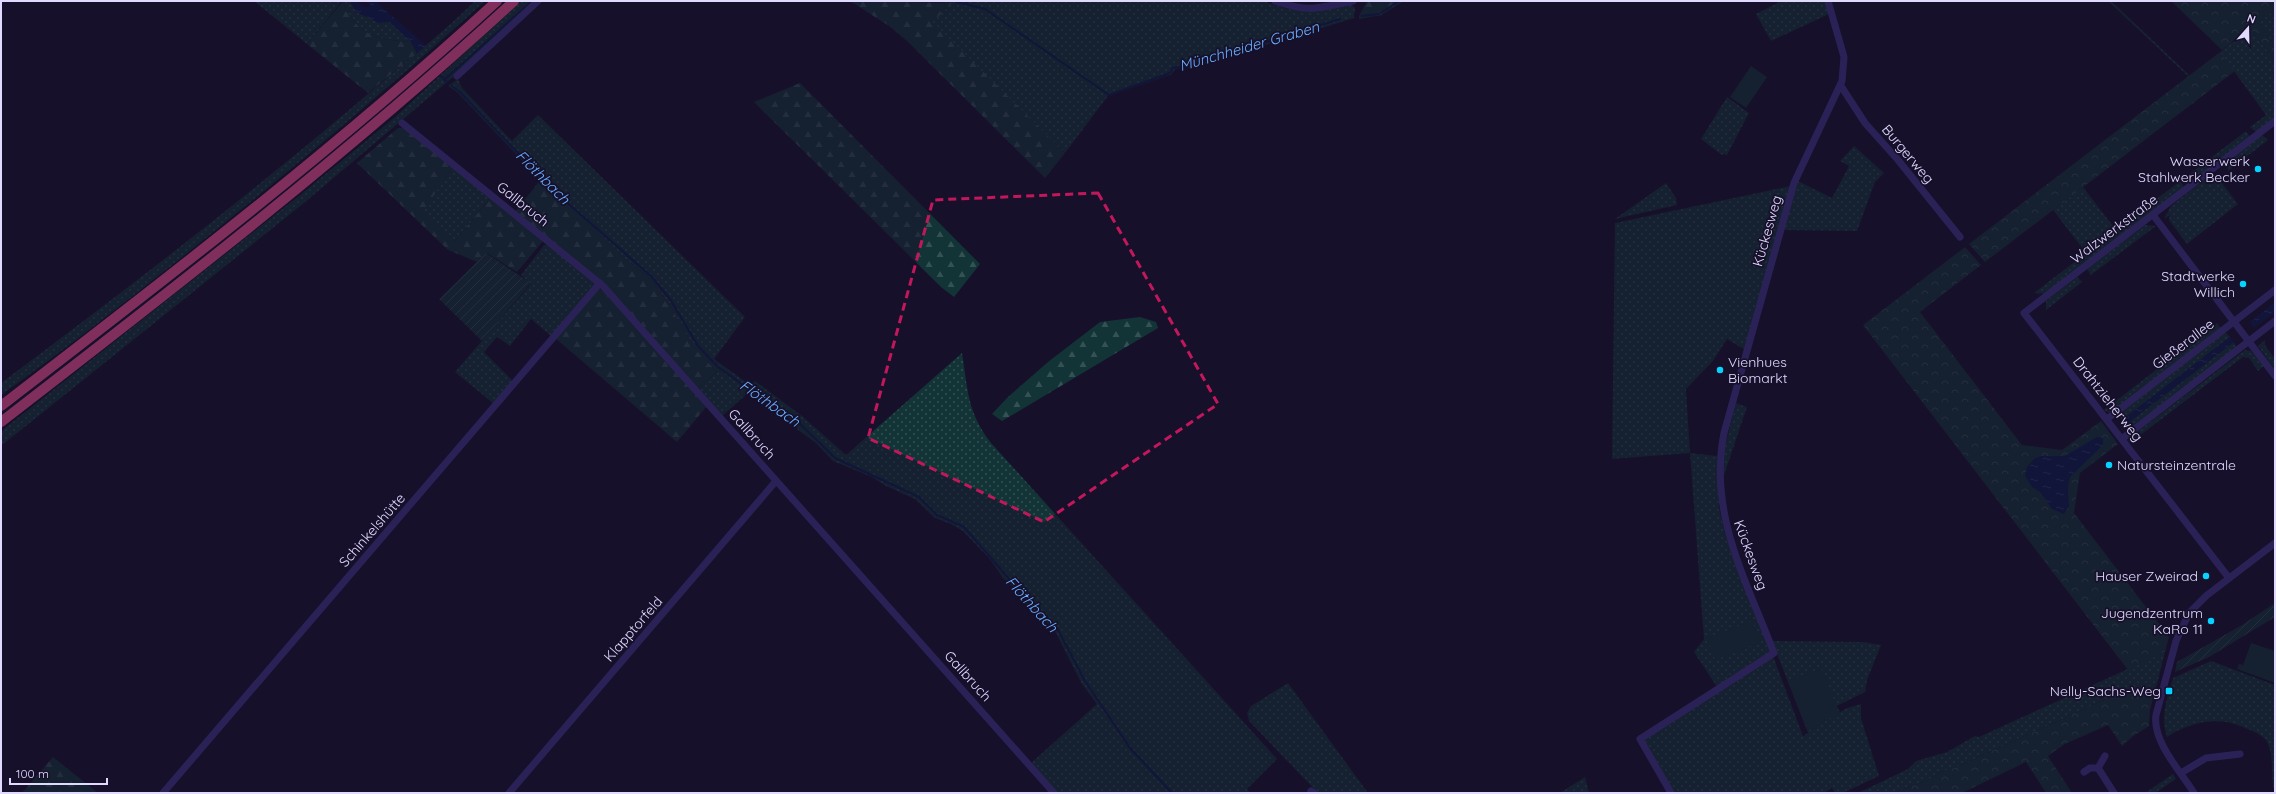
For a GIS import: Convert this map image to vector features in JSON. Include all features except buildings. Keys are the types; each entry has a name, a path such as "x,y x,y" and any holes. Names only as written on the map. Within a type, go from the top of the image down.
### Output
{"highway":[{"path":"1,406 262,202 421,69 498,1"},
{"path":"1,422 264,216 430,77 514,1"}],"street":[{"path":"457,76 538,1"},
{"path":"1274,1 1297,9 1312,9 1353,1"},
{"name":"Kückesweg","path":"1671,793 1640,739 1774,653 1726,529 1721,498 1719,457 1724,433 1794,183 1841,86 1844,70 1844,57 1828,1"},
{"name":"Burgerweg","path":"1841,86 1865,123 1898,160 1960,237"},
{"name":"Walzwerkstraße","path":"2024,313 2275,121"},
{"name":"Gallbruch","path":"402,123 600,283 1054,793"},
{"path":"2152,216 2275,376"},
{"name":"Schinkelshütte","path":"163,793 600,283"},
{"name":"Gießerallee","path":"2107,419 2275,290"},
{"name":"Drahtzieherweg","path":"2024,313 2123,438 2229,578"},
{"path":"2123,438 2275,321"},
{"name":"Klapptorfeld","path":"509,793 776,481"},
{"path":"2194,793 2158,736 2156,722 2176,641 2189,613 2229,578 2275,543"},
{"path":"2181,773 2206,758 2240,754"},
{"path":"2098,768 2104,756"},
{"path":"2084,772 2090,768 2098,768"},
{"path":"2098,768 2114,793"}],"highlighted area":[{"path":"1098,193 1218,404 1044,522 868,438 933,200"}],"green space":[{"path":"254,1 342,1 307,44"},
{"path":"343,1 350,1 356,12 390,22 411,42 378,37 369,33 354,21"},
{"path":"343,1 354,21 361,28 378,37 411,42 417,53 368,93 307,44"},
{"path":"475,1 485,1 291,169 129,299 66,348 1,395 1,383 136,281 268,177 431,41"},
{"path":"521,1 535,1 453,77 304,203 1,446 1,432 5,428 300,195 395,117"},
{"path":"850,1 952,3 933,22 1065,153 1045,178 907,41 889,26"},
{"path":"928,1 959,1 968,3 969,1 1264,1 1298,11 1317,11 1351,4 1355,8 1354,18 1197,66 1175,69 1172,74 1108,96 1065,153 932,22 952,3"},
{"path":"1367,1 1404,1 1381,15 1359,19"},
{"path":"1781,1 1825,1 1829,14 1771,41 1756,14"},
{"path":"2108,1 2111,1 2189,75 2188,76"},
{"path":"2171,1 2275,1 2275,10 2258,23 2275,45 2275,61 2250,28 2222,50"},
{"path":"2275,10 2275,45 2258,23"},
{"path":"2250,28 2275,61 2275,71 2273,73 2275,77 2275,117 2256,132 2250,127 2266,115 2220,52"},
{"path":"2220,52 2235,71 1985,262 1969,244"},
{"path":"1751,66 1767,77 1746,108 1730,97"},
{"path":"458,79 462,88 512,141 538,115 745,317 714,359 750,385 755,381 802,416 846,455 962,353 967,390 973,411 983,432 991,443 1277,759 1247,789 1250,793 1057,793 1031,763 1097,704 1082,684 1056,633 1040,615 1021,600 1015,589 1003,578 990,559 963,531 951,524 935,518 915,499 886,486 872,477 833,461 816,443 798,430 790,419 748,393 722,416 697,389 717,372 694,349 667,301 648,277 623,257 553,193 457,92 448,86"},
{"path":"800,83 980,264 954,297 941,287 754,102"},
{"path":"1727,97 1749,113 1727,155 1722,155 1701,139"},
{"path":"398,128 406,128 453,167 423,211 455,241 491,197 544,240 517,272 487,253 477,262 448,250 357,163"},
{"path":"2246,131 2250,137 2196,178 2187,176"},
{"path":"2262,135 2268,140 2228,171 2227,162"},
{"path":"1854,146 1884,173 1875,182 1857,231 1784,230 1798,181 1832,198 1849,166 1840,161"},
{"path":"453,167 491,197 455,241 422,211"},
{"path":"2210,175 2218,178 2238,204 2187,244 2169,220 2170,215 2164,219 2171,206"},
{"path":"541,179 623,257 648,277 667,301 694,348 717,372 697,389 601,281 515,212"},
{"path":"2180,181 2184,187 2045,294 2034,293 2086,253 2053,210 2083,187 2116,230"},
{"path":"1666,183 1676,198 1677,205 1615,219"},
{"path":"1791,186 1745,350 1727,339 1713,361 1686,389 1690,453 1612,459 1615,223"},
{"path":"2145,225 2156,226 2091,275 2087,269"},
{"path":"544,245 550,245 594,280 595,286 551,336 531,319 510,346 497,337 484,352 513,381 494,404 455,372 531,284 521,275"},
{"path":"1965,247 1981,265 1920,312 2022,445 2062,450 2101,421 2118,444 2080,473 2074,513 2169,637 2165,652 2128,670 1863,325"},
{"path":"486,253 531,283 482,341 439,299"},
{"path":"2077,277 2082,282 2046,310 2046,301"},
{"path":"599,289 604,290 707,406 677,442 555,338"},
{"path":"1140,317 1156,322 1158,328 1002,421 992,414 1007,398 1048,362 1100,322"},
{"path":"2217,323 2221,328 2111,413 2104,410"},
{"path":"2224,331 2230,337 2122,420 2117,414"},
{"path":"2265,340 2265,345 2275,359 2275,370 2258,346"},
{"path":"2234,342 2237,348 2133,429 2125,425"},
{"path":"2245,350 2251,351 2264,366 2258,371 2249,358 2243,357 2130,443 2128,440 2129,438"},
{"path":"1736,403 1747,407 1723,478 1722,457"},
{"path":"1690,453 1717,456 1719,508 1726,537 1771,652 1717,687 1694,652 1704,639"},
{"path":"2275,603 2275,617 2209,657 2175,672 2177,662 2242,625"},
{"path":"1752,621 1761,642 1715,660 1707,638"},
{"path":"1772,641 1863,642 1881,645 1867,680 1865,692 1837,706 1840,712 1847,708 1861,704 1861,718 1879,776 1843,793 1835,793 1832,788 1824,793 1674,793 1644,739 1773,656 1803,736 1808,733"},
{"path":"2251,643 2275,651 2275,683 2237,669 2239,664 2243,665"},
{"path":"2165,652 2157,684 2126,695 2124,691 1954,768 1941,772 1928,780 1894,793 1858,793 1908,769 1916,761 1947,752 1975,736 1979,737"},
{"path":"2211,661 2275,685 2275,793 2272,780 2270,751 2265,739 2257,733 2233,724 2214,721 2194,724 2167,737 2164,715 2173,678"},
{"path":"1822,669 1839,713 1808,731 1788,681"},
{"path":"1288,683 1368,793 1318,793 1249,721 1247,713 1251,706"},
{"path":"2157,684 2150,710 2149,726 2132,737 2122,746 2108,725 2065,744 2048,756 2072,793 2046,793 2026,762 1962,793 1894,793 1928,780 1941,772 1954,768 2124,691 2126,694"},
{"path":"53,757 98,793 22,793"},
{"path":"2173,774 2176,779 2155,793 2145,793"},
{"path":"1585,777 1589,793 1560,793"}],"water":[{"path":"350,1 355,1 365,7 371,5 367,1 375,1 426,46 417,53 411,42 390,22 379,23 356,12"},
{"path":"2275,302 2275,312 2254,328 2250,322"},
{"path":"2230,337 2234,342 2125,425 2122,420"},
{"path":"2097,437 2103,438 2103,445 2070,477 2068,487 2069,506 2064,514 2052,509 2040,492 2032,487 2025,476 2027,467 2034,459 2041,456 2065,456"}],"waterway":[{"name":"Münchheider Graben","path":"445,79 532,1"},
{"name":"Münchheider Graben","path":"953,1 985,9 1109,95 1170,73 1173,68 1196,64 1340,19"},
{"name":"Münchheider Graben","path":"1361,16 1379,14 1399,1"},
{"name":"Flöthbach","path":"441,76 447,82"},
{"name":"Flöthbach","path":"452,86 460,92 555,192 651,276 670,299 698,346 718,367 771,405 792,416 835,458 919,497 937,515 964,527 1024,596 1057,628 1085,681 1130,748 1172,793"}],"place":[{"name":"Wasserwerk Stahlwerk Becker","path":"2258,169"},
{"name":"Stadtwerke Willich","path":"2243,284"},
{"name":"Vienhues Biomarkt","path":"1720,370"},
{"name":"Natursteinzentrale","path":"2109,465"},
{"name":"Hauser Zweirad","path":"2206,576"},
{"name":"Jugendzentrum KaRo 11","path":"2211,621"},
{"name":"Nelly-Sachs-Weg","path":"2169,691"}]}
